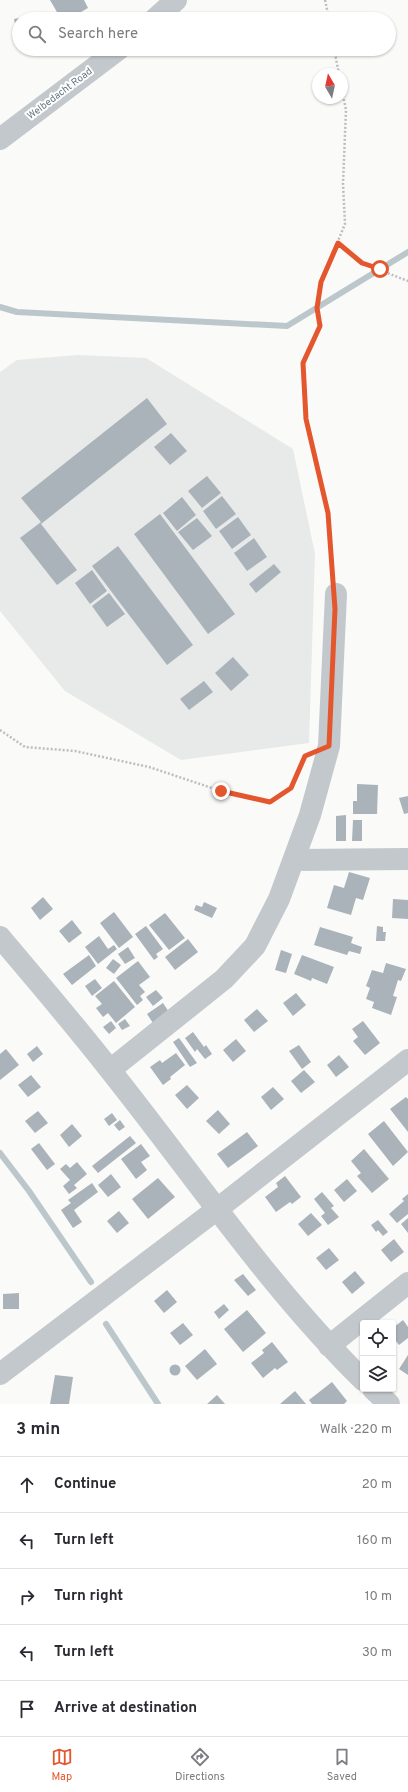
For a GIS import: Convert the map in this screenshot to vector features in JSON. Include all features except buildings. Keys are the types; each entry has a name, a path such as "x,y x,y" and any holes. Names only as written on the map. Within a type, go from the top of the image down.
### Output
{"street":[{"path":"163,12 176,0"},
{"name":"Welbedacht Road","path":"0,139 110,56"},
{"path":"110,1070 224,979 244,959 255,946 279,899 310,815 329,746 336,602"},
{"path":"294,860 408,859"},
{"path":"0,937 110,1070 216,1210 329,1346 360,1377"},
{"path":"0,1374 216,1210 408,1060"},
{"path":"329,1346 408,1283"},
{"path":"375,1392 389,1404"}],"path":[{"path":"325,0 328,12"},
{"path":"335,56 338,68"},
{"path":"336,602 328,513 306,419 303,363 320,326 317,308 321,282 345,224 343,184 346,110 345,104"},
{"path":"338,243 362,263 408,281"},
{"path":"0,730 25,747 75,751 149,767 221,791 270,802 291,788 297,775"}],"shaded area":[{"path":"78,355 146,358 293,449 315,554 309,743 181,760 65,691 0,611 0,372 17,360"}],"waterway":[{"path":"0,307 17,312 287,326 408,252"},
{"path":"0,1153 29,1191 91,1282"},
{"path":"106,1324 158,1404"}],"route":[{"path":"221,791 270,802 291,788 305,756 329,746 331,731 335,609 328,513 306,419 303,363 320,326 317,308 321,282 338,243 362,263 380,269"}]}
